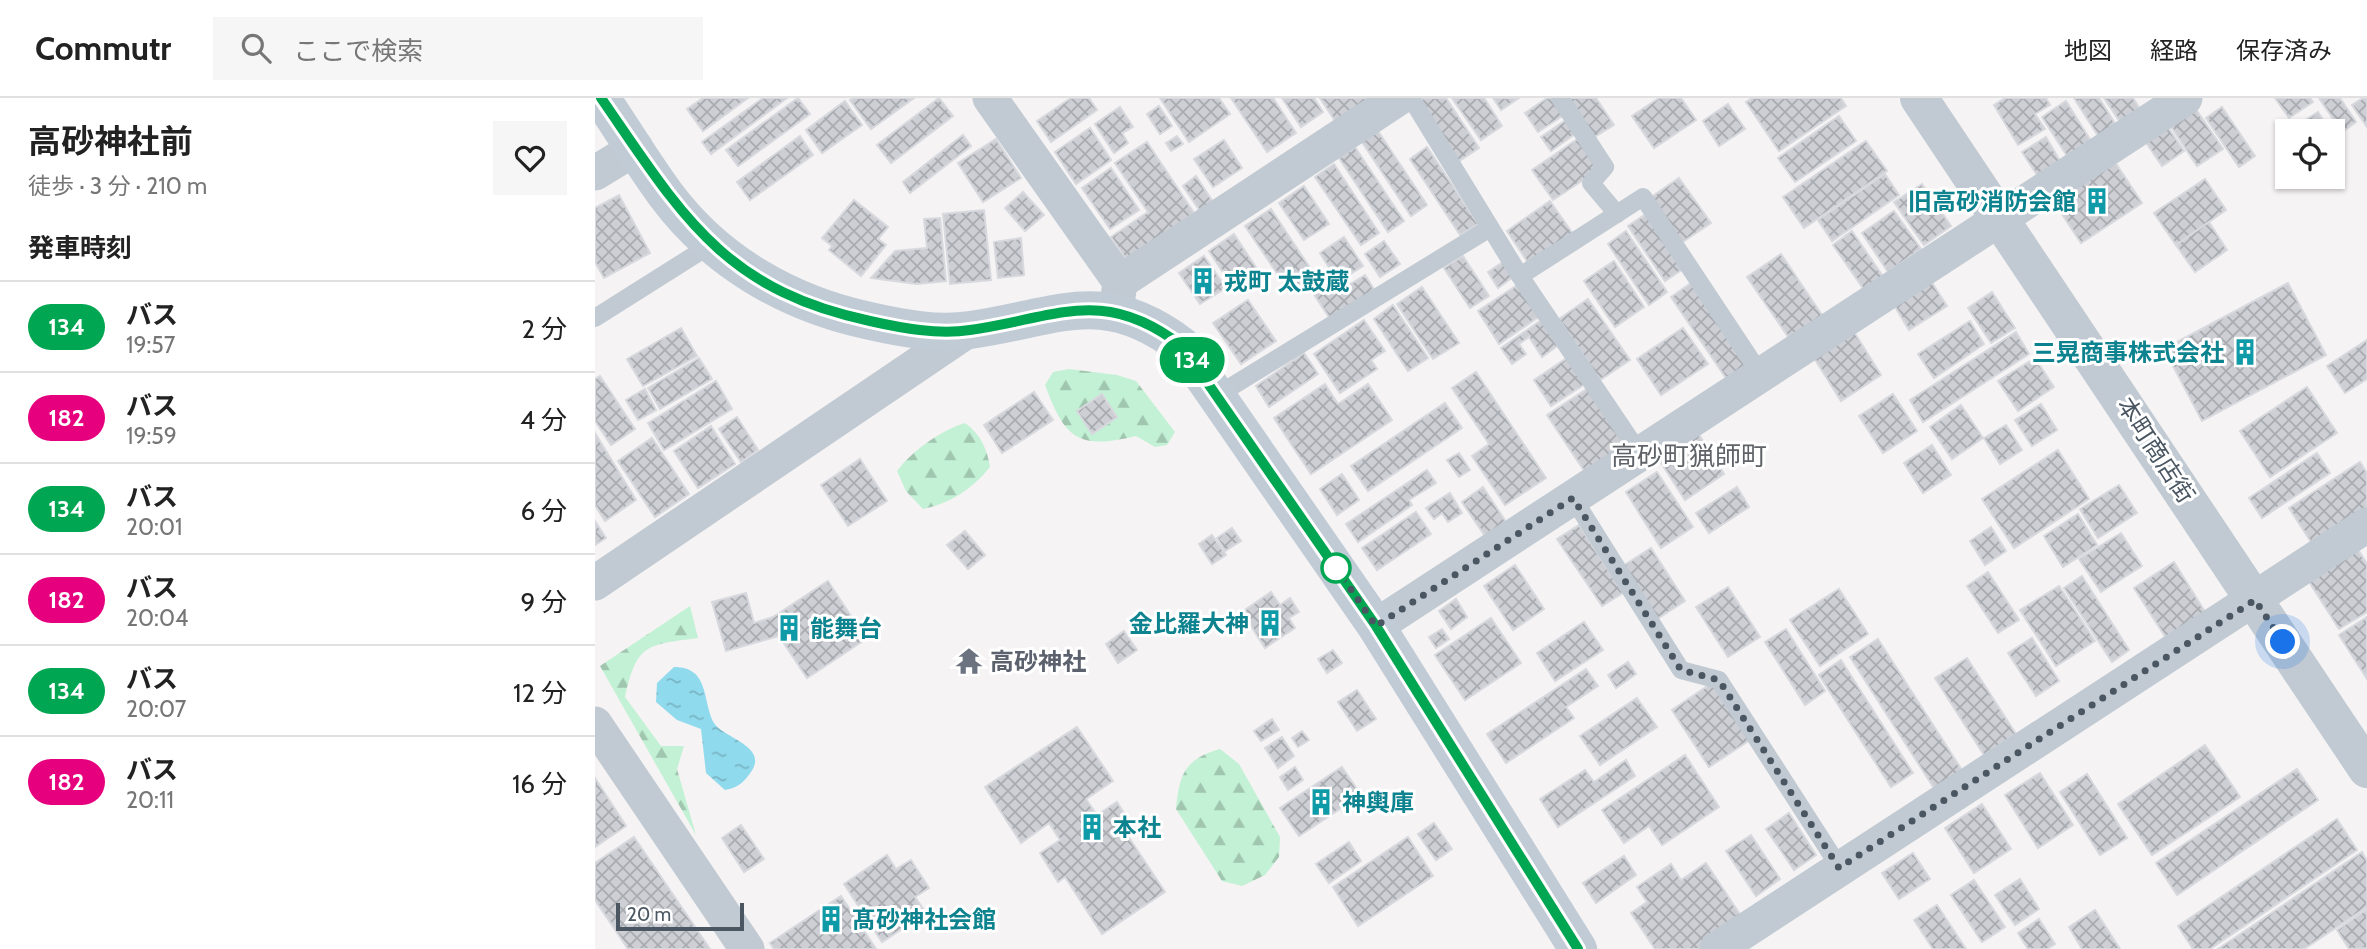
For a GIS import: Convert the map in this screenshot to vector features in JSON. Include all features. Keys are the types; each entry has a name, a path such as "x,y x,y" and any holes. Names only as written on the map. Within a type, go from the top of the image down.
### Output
{"main road":[{"path":"601,98 667,196 712,244 736,265 785,293 836,314 904,329 967,331 1081,308 1118,297 1182,346 1376,626 1578,949"}],"street":[{"path":"990,98 1118,297 1399,98"},
{"name":"本町商店街","path":"1919,98 2367,769"},
{"path":"1376,626 2185,98"},
{"path":"595,173 636,148"},
{"path":"595,583 967,331"},
{"path":"1717,949 2367,525"},
{"path":"595,724 747,949"}],"lane":[{"path":"1412,98 1490,228 1640,454"},
{"path":"1560,98 1605,167 1591,183 1618,214"},
{"path":"1521,276 1643,197 1761,375"},
{"path":"1216,396 1490,228"},
{"path":"595,318 712,244"},
{"path":"1573,498 1681,670 1719,680 1839,868"}],"green space":[{"path":"1069,369 1117,375 1136,381 1175,432 1167,445 1155,447 1136,436 1100,442 1076,436 1059,418 1045,385 1053,372"},
{"path":"965,423 982,442 990,467 960,494 923,509 906,491 897,471 927,442"},
{"path":"690,606 698,638 667,643 647,650 634,666 625,697 661,746 684,746 677,769 696,835 600,666"},
{"path":"1220,749 1239,764 1280,837 1279,857 1265,875 1242,886 1222,881 1176,809 1179,786 1191,763"}],"water":[{"path":"674,667 694,673 703,687 714,723 743,743 754,755 755,763 751,772 737,786 725,790 706,773 701,729 677,720 656,702 657,683"}],"building":[{"path":"703,98 748,98 703,131 687,109"},
{"path":"763,98 787,98 711,154 702,142"},
{"path":"798,98 810,114 738,166 726,150"},
{"path":"914,98 871,129 850,100"},
{"path":"939,98 953,116 891,163 877,145"},
{"path":"1071,98 1089,98 1097,110 1051,142 1037,121"},
{"path":"1160,98 1219,98 1230,114 1189,142"},
{"path":"1231,98 1273,98 1296,133 1267,152"},
{"path":"1282,98 1314,98 1323,112 1301,127"},
{"path":"1320,98 1377,98 1337,124"},
{"path":"1424,98 1446,98 1479,148 1456,163 1417,102"},
{"path":"1452,98 1484,98 1502,126 1481,140"},
{"path":"1493,98 1519,98 1501,110"},
{"path":"1551,98 1564,115 1538,132 1525,113"},
{"path":"1566,98 1596,98 1614,125 1593,138"},
{"path":"1659,98 1681,98 1696,120 1654,148 1632,116"},
{"path":"1752,98 1841,98 1846,106 1779,151 1746,102"},
{"path":"2005,98 2046,98 2050,105 2035,114 2045,129 2018,145 1994,105"},
{"path":"2074,98 2099,98 2116,125 2098,136"},
{"path":"2104,98 2133,98 2140,109 2120,122"},
{"path":"2275,98 2310,98 2313,102 2289,118"},
{"path":"2319,98 2340,98 2356,122 2345,130 2345,119 2333,119"},
{"path":"2367,98 2367,127 2352,105"},
{"path":"845,101 862,125 822,153 806,130"},
{"path":"2066,101 2091,141 2067,156 2042,117"},
{"path":"1728,104 1745,129 1719,146 1703,121"},
{"path":"2193,105 2223,149 2197,166 2168,122"},
{"path":"1159,106 1172,126 1160,134 1147,114"},
{"path":"1120,107 1133,127 1122,133 1128,143 1114,153 1095,124"},
{"path":"2222,107 2255,156 2239,167 2206,118"},
{"path":"2318,112 2322,119 2307,119"},
{"path":"1839,116 1856,141 1795,182 1778,158"},
{"path":"1566,120 1575,134 1551,151 1541,137"},
{"path":"2165,123 2184,151 2162,166 2143,138"},
{"path":"1090,128 1111,160 1076,184 1055,152"},
{"path":"1378,131 1427,205 1411,216 1362,142"},
{"path":"963,135 971,146 910,193 903,182"},
{"path":"800,136 813,155 750,200 737,182"},
{"path":"1177,136 1183,144 1171,151 1166,143"},
{"path":"2046,137 2060,161 2037,175 2022,152"},
{"path":"1579,138 1600,169 1553,200 1532,170"},
{"path":"996,139 1021,178 983,202 958,163"},
{"path":"1224,140 1242,168 1213,187 1194,159"},
{"path":"1866,141 1887,171 1804,228 1783,197"},
{"path":"1147,142 1194,213 1126,259 1111,237 1148,212 1115,163"},
{"path":"1355,147 1404,221 1388,232 1339,158"},
{"path":"1427,147 1478,224 1460,235 1410,159"},
{"name":"旧高砂消防会館","path":"2113,159 2142,203 2081,243 2052,199"},
{"path":"1334,164 1379,233 1361,245 1315,177"},
{"path":"1111,168 1139,210 1110,229 1082,188"},
{"path":"1885,174 1899,195 1832,241 1818,220"},
{"path":"1196,176 1213,202 1200,211 1183,186"},
{"path":"1679,178 1711,223 1681,243 1650,198"},
{"path":"2205,179 2226,210 2176,245 2154,213"},
{"path":"1922,184 1951,226 1924,245 1894,202"},
{"path":"1304,186 1329,224 1304,240 1279,203"},
{"path":"1023,192 1044,215 1025,231 1005,208"},
{"path":"619,195 650,253 604,278 595,262 595,208"},
{"path":"854,200 888,227 878,239 886,245 861,276 829,250 832,246 822,238"},
{"path":"1550,201 1573,234 1529,264 1507,231"},
{"path":"1271,209 1314,274 1289,291 1245,226"},
{"path":"984,210 991,280 950,284 943,214"},
{"path":"1894,211 1921,249 1888,272 1862,233"},
{"path":"1649,212 1686,267 1665,281 1628,226"},
{"path":"940,218 946,281 917,284 871,278 895,251 927,248 924,219"},
{"path":"2209,222 2227,250 2195,272 2176,245"},
{"path":"1626,231 1667,292 1649,305 1608,244"},
{"path":"1852,231 1884,278 1865,291 1833,245"},
{"path":"1234,234 1257,269 1232,286 1209,251"},
{"path":"1344,237 1363,266 1338,282 1320,253"},
{"path":"1021,238 1024,275 998,278 994,242"},
{"path":"1384,241 1400,264 1380,277 1365,254"},
{"path":"1781,254 1824,318 1791,341 1747,277"},
{"name":"戎町 太鼓蔵","path":"1204,256 1226,288 1200,304 1179,273"},
{"path":"1463,256 1489,296 1470,308 1444,268"},
{"path":"1614,261 1644,307 1615,327 1584,281"},
{"path":"1503,262 1513,277 1498,288 1488,272"},
{"path":"1365,275 1375,291 1331,320 1311,290 1325,281 1334,294"},
{"path":"1694,281 1751,364 1728,381 1671,297"},
{"path":"1931,281 1947,306 1909,330 1894,305"},
{"name":"三晃商事株式会社","path":"2288,283 2326,355 2202,421 2164,349"},
{"path":"1519,284 1540,316 1499,344 1478,311"},
{"path":"1422,287 1459,343 1433,359 1397,304"},
{"path":"1992,292 2015,328 1991,343 1968,308"},
{"path":"1588,299 1630,360 1600,380 1559,319"},
{"path":"1248,300 1276,341 1241,364 1213,323"},
{"path":"1393,305 1428,358 1408,371 1374,319"},
{"path":"1543,319 1560,344 1542,357 1529,337 1519,344 1526,354 1512,364 1501,348"},
{"path":"1364,320 1385,351 1371,360 1377,369 1340,393 1314,354"},
{"path":"1970,321 1984,344 1934,378 1918,354"},
{"path":"1851,327 1881,375 1841,401 1811,353"},
{"path":"681,328 697,356 643,386 627,359"},
{"path":"1683,328 1708,364 1661,395 1637,359"},
{"path":"2016,332 2029,354 1923,422 1910,400"},
{"path":"2367,340 2367,379 2345,393 2327,366"},
{"path":"1304,353 1318,374 1269,407 1256,386"},
{"path":"699,358 712,379 660,409 648,388"},
{"path":"1567,358 1585,384 1551,406 1534,380"},
{"path":"2035,358 2054,387 2018,411 1998,381"},
{"path":"1476,372 1546,478 1505,505 1472,456 1489,444 1452,388"},
{"path":"600,376 635,429 611,445 595,421 595,379"},
{"path":"716,381 732,409 664,450 648,423"},
{"path":"1325,384 1338,404 1368,384 1392,420 1311,474 1274,418"},
{"path":"1590,387 1627,444 1585,472 1547,415"},
{"path":"2307,387 2337,433 2270,477 2240,431"},
{"path":"645,389 656,410 638,420 626,400"},
{"path":"1034,392 1053,420 1002,453 984,425"},
{"path":"1102,394 1117,417 1092,434 1077,411"},
{"path":"1893,394 1917,431 1883,453 1859,416"},
{"path":"1445,403 1462,428 1368,491 1351,466"},
{"path":"2041,404 2057,430 2032,446 2015,420"},
{"path":"1961,405 1983,438 1952,459 1930,427"},
{"path":"737,417 758,450 741,462 719,429"},
{"path":"2006,425 2022,450 2000,464 1984,438"},
{"path":"711,426 735,464 698,488 674,451"},
{"path":"595,433 636,500 605,521 595,505"},
{"path":"1698,433 1724,474 1685,500 1658,458"},
{"path":"652,438 689,494 655,517 618,461"},
{"path":"1932,445 1951,475 1923,493 1904,463"},
{"path":"2058,450 2089,499 2014,548 1982,499"},
{"path":"1459,453 1470,470 1459,477 1447,460"},
{"path":"2317,453 2330,473 2262,518 2249,498"},
{"path":"860,459 887,501 848,526 821,485"},
{"path":"2360,462 2367,473 2367,509 2313,545 2289,508"},
{"path":"1427,470 1436,483 1409,500 1412,505 1358,542 1346,524"},
{"path":"1657,472 1693,527 1661,548 1626,492"},
{"path":"1342,474 1359,500 1337,515 1320,489"},
{"path":"2119,485 2137,513 2098,538 2080,509"},
{"path":"1483,487 1508,525 1487,539 1462,502"},
{"path":"1737,487 1749,507 1709,533 1696,513"},
{"path":"1450,493 1462,513 1448,522 1442,513 1434,519 1426,508"},
{"path":"1416,512 1431,534 1377,570 1362,548"},
{"path":"2078,514 2097,545 2063,567 2044,536"},
{"path":"595,521 606,538 595,545"},
{"path":"1579,525 1623,593 1602,606 1557,539"},
{"path":"1991,527 2006,551 1985,565 1970,541"},
{"path":"1232,528 1241,541 1225,551 1217,538"},
{"path":"965,531 985,555 968,569 947,545"},
{"path":"2121,533 2142,566 2101,592 2079,559"},
{"path":"1212,535 1226,555 1212,564 1199,544"},
{"path":"1651,548 1685,601 1657,619 1623,566"},
{"path":"2357,548 2367,564 2367,612 2339,629 2308,580"},
{"path":"2174,562 2207,615 2168,641 2134,588"},
{"path":"1515,565 1544,609 1513,630 1484,586"},
{"path":"1988,572 2019,620 1998,633 1967,586"},
{"path":"2082,576 2129,650 2112,662 2064,588"},
{"name":"能舞台","path":"828,581 866,639 807,678 779,636 726,651 712,602 746,593 754,623 773,617"},
{"path":"2059,586 2095,641 2056,666 2020,610"},
{"path":"1728,587 1760,637 1728,657 1696,607"},
{"path":"1839,589 1868,634 1820,666 1790,620"},
{"name":"金比羅大神","path":"1271,592 1280,605 1290,598 1299,612 1289,618 1295,628 1265,648 1242,612"},
{"path":"1456,599 1467,617 1451,629 1439,611"},
{"path":"2367,617 2367,679 2339,635"},
{"path":"1491,618 1521,663 1465,700 1435,655"},
{"path":"1584,622 1603,650 1555,681 1537,653"},
{"path":"1442,629 1449,639 1436,648 1429,637"},
{"path":"1786,629 1825,691 1805,705 1765,642"},
{"path":"1124,631 1137,650 1118,663 1106,644"},
{"path":"2032,638 2059,681 2036,696 2008,653"},
{"path":"1878,639 1967,778 1939,796 1850,657"},
{"path":"1333,650 1342,663 1327,673 1318,659"},
{"path":"1967,658 2016,734 1984,755 1935,678"},
{"path":"1841,660 1913,773 1891,787 1819,675"},
{"path":"1628,662 1636,674 1616,688 1608,675"},
{"path":"1586,669 1598,686 1566,707 1574,718 1506,763 1487,734"},
{"path":"1712,683 1750,740 1709,767 1672,710"},
{"path":"1357,690 1376,719 1357,731 1338,702"},
{"path":"1637,698 1657,727 1600,765 1580,736"},
{"path":"1272,719 1279,730 1261,741 1254,731"},
{"name":"本社","path":"1077,727 1113,781 1086,799 1097,815 1117,802 1135,831 1128,836 1165,892 1102,934 1065,877 1058,882 1040,853 1060,840 1049,823 1021,843 985,787"},
{"path":"1302,731 1309,740 1298,747 1292,738"},
{"path":"1282,737 1294,756 1278,768 1265,748"},
{"path":"2205,745 2240,797 2152,855 2118,804"},
{"path":"1685,755 1719,807 1662,845 1649,826 1624,843 1602,810"},
{"path":"1626,760 1635,776 1558,827 1540,799 1585,770 1594,782"},
{"path":"1295,767 1303,780 1288,790 1280,777"},
{"name":"神輿庫","path":"1342,767 1361,795 1299,836 1280,808"},
{"path":"2297,769 2318,800 2177,895 2156,863"},
{"path":"2040,773 2073,825 2038,848 2005,795"},
{"path":"2087,774 2127,838 2100,855 2060,792"},
{"path":"595,778 626,826 595,847"},
{"path":"1982,804 2011,849 1974,873 1945,828"},
{"path":"1789,813 1816,855 1794,870 1766,829"},
{"path":"2337,819 2357,850 2210,949 2193,949 2178,926"},
{"path":"1434,823 1452,849 1436,860 1418,834"},
{"path":"741,825 764,859 744,872 722,838"},
{"path":"1751,835 1780,879 1756,896 1726,851"},
{"path":"634,837 710,949 628,949 595,900 595,863"},
{"path":"1408,837 1433,876 1358,926 1333,887"},
{"path":"1349,842 1361,861 1329,883 1316,864"},
{"path":"2362,852 2367,861 2367,907 2304,949 2218,949"},
{"path":"1913,853 1930,879 1899,899 1882,873"},
{"path":"887,855 896,869 911,860 929,888 915,897 926,913 882,942 844,884"},
{"path":"1624,856 1636,875 1596,903 1583,883"},
{"path":"1706,863 1743,919 1699,949 1655,949 1631,913 1647,902 1637,887 1671,864 1681,880"},
{"path":"2020,879 2039,909 2015,925 1995,895"},
{"path":"1974,880 2005,927 1982,942 1951,895"},
{"name":"髙砂神社会館","path":"841,896 876,949 774,949 770,943"},
{"path":"1937,905 1966,949 1933,949 1914,920"},
{"path":"2367,909 2367,948 2349,949 2337,930"},
{"path":"2095,910 2120,949 2082,949 2069,927"},
{"path":"2039,919 2055,944 2047,949 2028,949 2018,933"}],"bus line":[{"name":"134","path":"601,98 667,196 697,231 736,265 785,293 836,314 904,329 967,331 1081,308 1116,312 1160,329 1182,346 1376,626 1578,949"}],"place":[{"name":"旧高砂消防会館","path":"2097,201"},
{"name":"戎町 太鼓蔵","path":"1203,281"},
{"name":"三晃商事株式会社","path":"2245,352"},
{"name":"金比羅大神","path":"1270,623"},
{"name":"能舞台","path":"789,628"},
{"name":"高砂神社","path":"969,661"},
{"name":"神輿庫","path":"1321,802"},
{"name":"本社","path":"1092,827"},
{"name":"髙砂神社会館","path":"831,919"}],"district":[{"name":"高砂町猟師町","path":"1689,456"}],"route":[{"path":"1336,568 1333,563 1376,626 1573,498 1681,670 1719,680 1839,868 2255,600 2283,642"}]}
